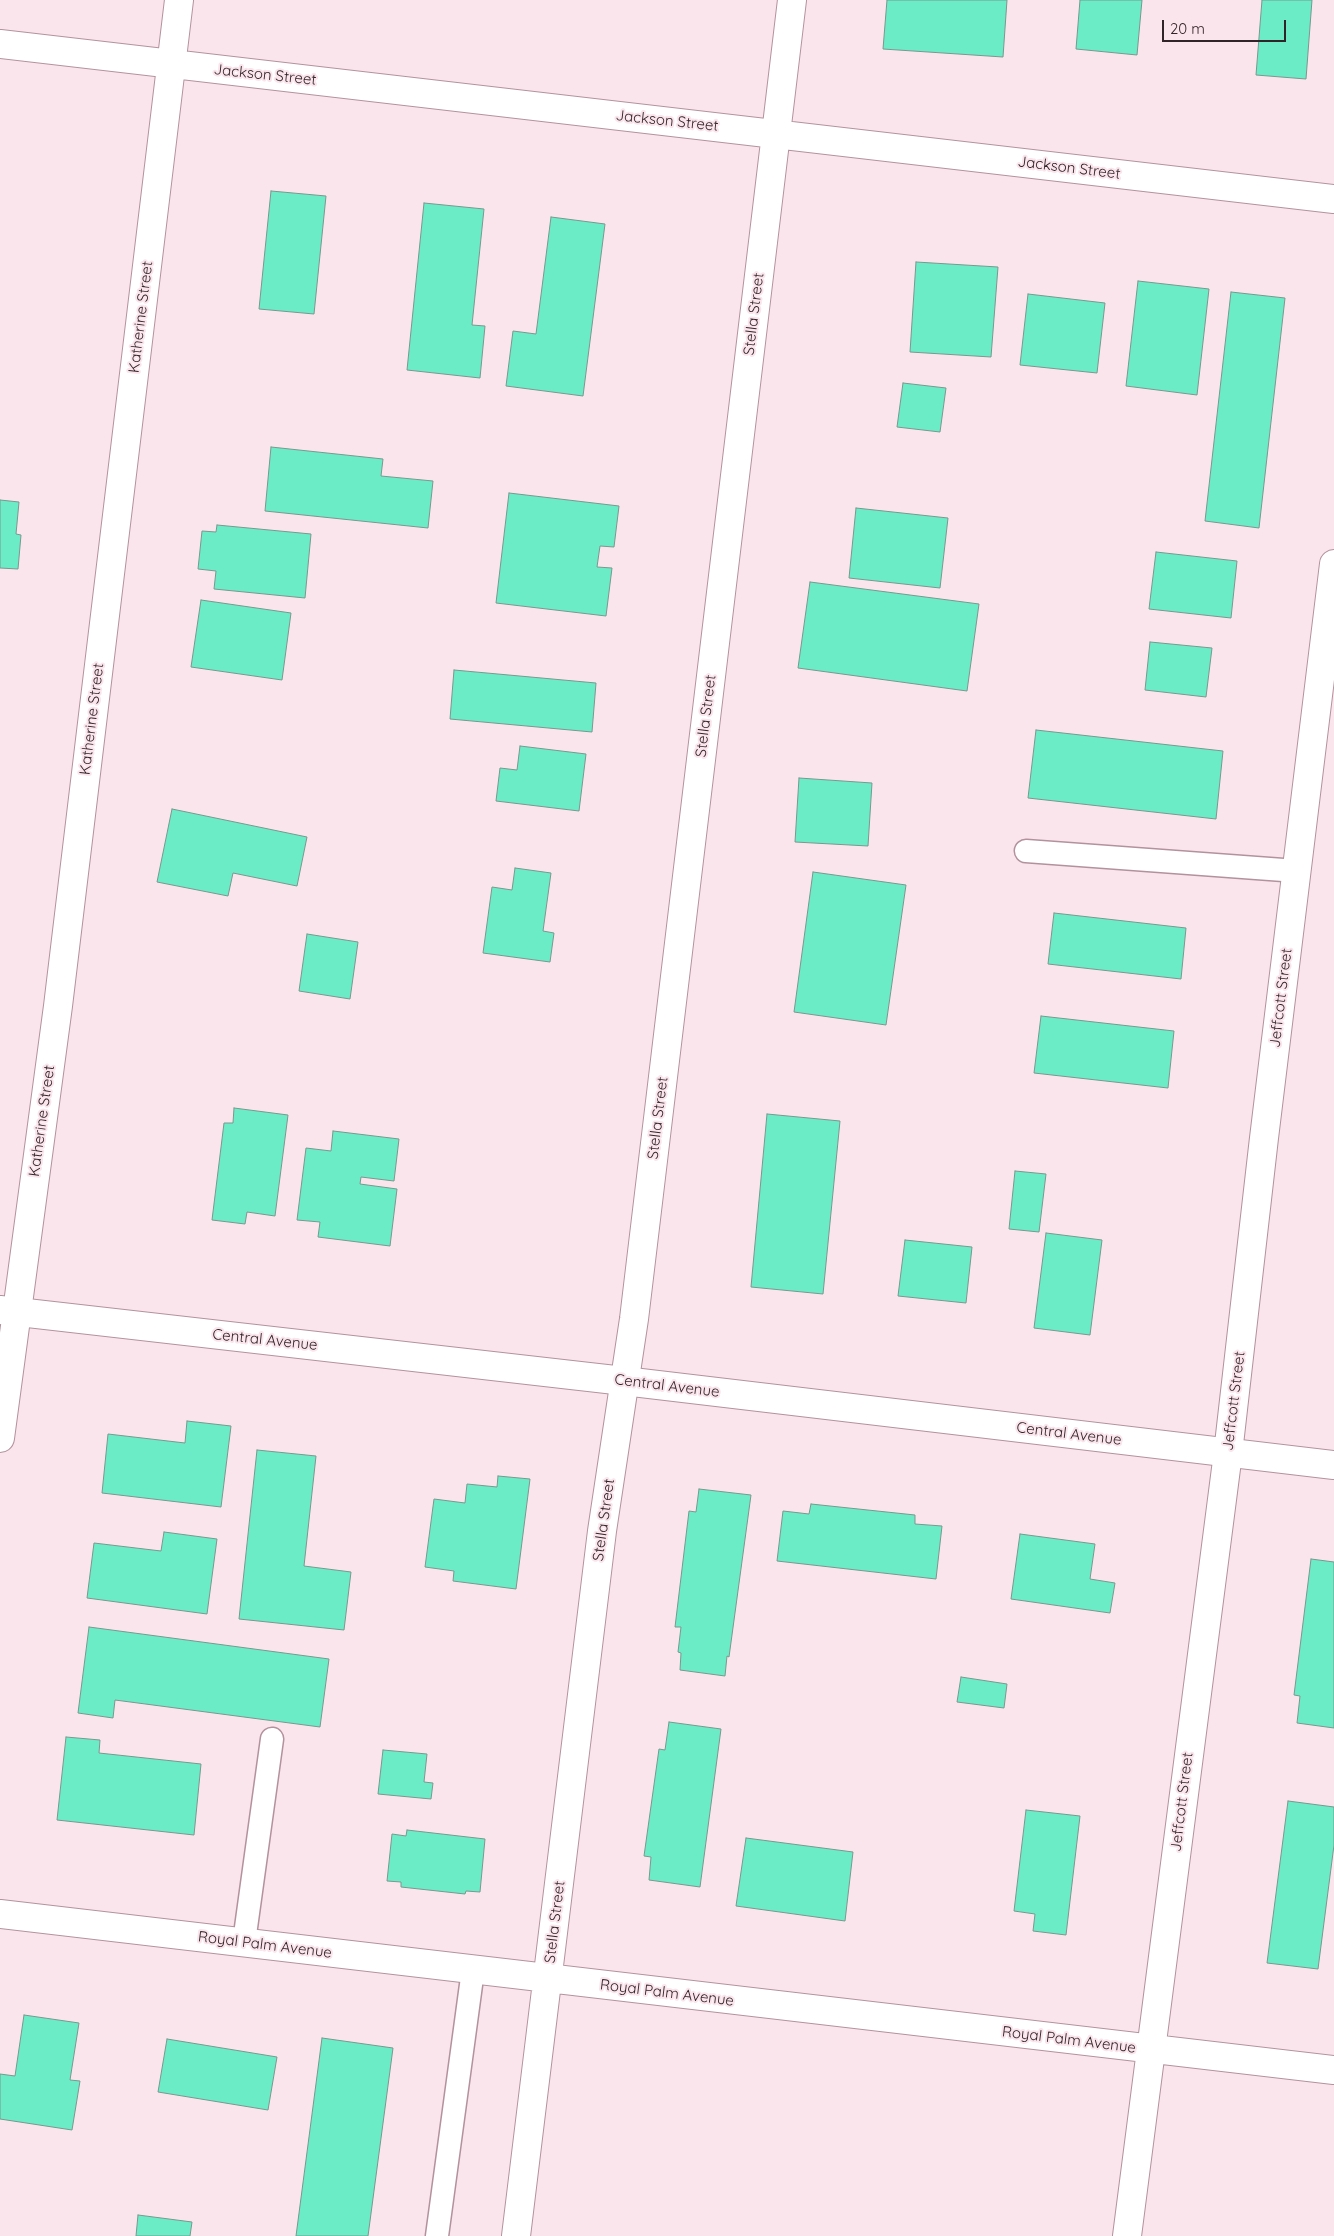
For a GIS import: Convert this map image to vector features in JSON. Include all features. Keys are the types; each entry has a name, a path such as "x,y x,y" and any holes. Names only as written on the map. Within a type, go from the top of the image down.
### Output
{"street":[{"name":"Katherine Street","path":"0,1438 8,1311 58,1006 179,0"},
{"name":"Stella Street","path":"516,2236 601,1541 634,1319 792,0"},
{"name":"Jackson Street","path":"0,44 1334,199"},
{"name":"Jeffcott Street","path":"1127,2236 1228,1452 1334,564"},
{"name":"Central Avenue","path":"8,1311 624,1381 1334,1466"},
{"name":"Royal Palm Avenue","path":"0,1914 1334,2070"}],"lane":[{"path":"1026,851 1297,871"},
{"path":"244,1942 272,1739"},
{"path":"437,2236 473,1970"}],"building":[{"path":"887,0 1007,0 1003,57 883,49"},
{"path":"1080,0 1142,0 1137,55 1076,49"},
{"path":"1262,0 1312,0 1306,79 1256,75"},
{"path":"271,191 326,196 314,314 259,309"},
{"path":"424,203 484,209 472,325 485,326 480,378 407,370"},
{"path":"551,217 605,224 583,396 506,386 513,331 536,334"},
{"path":"916,262 998,267 991,357 910,352"},
{"path":"1138,281 1209,289 1197,395 1126,386"},
{"path":"1231,292 1285,298 1259,528 1205,521"},
{"path":"1028,294 1105,303 1097,373 1020,365"},
{"path":"903,383 946,388 940,432 897,427"},
{"path":"271,447 383,459 381,476 433,481 428,528 265,511"},
{"path":"509,493 619,506 614,547 600,546 597,567 612,568 606,616 496,603"},
{"path":"0,500 19,502 16,534 21,535 18,569 0,568"},
{"path":"856,508 948,518 940,588 849,578"},
{"path":"217,525 311,534 305,598 214,589 216,571 198,569 202,531 216,532"},
{"path":"1156,552 1237,561 1231,618 1149,609"},
{"path":"810,582 979,604 967,691 798,668"},
{"path":"201,600 291,613 282,680 191,667"},
{"path":"1150,642 1212,648 1206,697 1145,690"},
{"path":"454,670 596,683 592,732 450,719"},
{"path":"1036,730 1223,751 1216,819 1028,798"},
{"path":"520,746 586,754 579,811 496,801 500,768 517,770"},
{"path":"799,778 872,783 868,846 795,842"},
{"path":"172,809 307,837 297,886 233,873 228,896 157,882"},
{"path":"515,868 551,873 543,931 554,933 550,962 483,953 492,887 512,890"},
{"path":"813,872 906,885 886,1025 794,1012"},
{"path":"1054,913 1186,928 1181,979 1048,964"},
{"path":"307,934 358,942 350,999 299,991"},
{"path":"1041,1016 1174,1031 1168,1088 1034,1073"},
{"path":"234,1108 288,1115 275,1216 247,1212 245,1224 212,1220 224,1123 233,1123"},
{"path":"767,1114 840,1121 823,1294 751,1287"},
{"path":"333,1131 399,1139 394,1181 361,1177 360,1184 397,1189 390,1246 318,1237 320,1222 297,1220 306,1148 331,1151"},
{"path":"1015,1171 1046,1174 1039,1232 1009,1229"},
{"path":"1046,1233 1102,1240 1090,1335 1034,1328"},
{"path":"905,1240 972,1247 966,1303 898,1296"},
{"path":"187,1421 231,1426 221,1507 102,1493 108,1434 185,1443"},
{"path":"257,1450 316,1456 304,1566 351,1572 344,1630 239,1619"},
{"path":"498,1476 530,1479 516,1589 453,1581 454,1571 425,1567 434,1499 465,1503 467,1484 497,1487"},
{"path":"699,1489 751,1495 725,1676 680,1670 681,1653 678,1652 681,1627 675,1627 689,1511 696,1512"},
{"path":"811,1504 915,1515 915,1524 942,1526 936,1579 777,1561 783,1511 809,1514"},
{"path":"164,1532 217,1539 207,1614 87,1598 94,1543 161,1551"},
{"path":"1020,1534 1095,1544 1090,1579 1115,1583 1110,1613 1011,1599"},
{"path":"1311,1559 1334,1562 1334,1728 1297,1723 1300,1696 1294,1695"},
{"path":"89,1627 329,1659 320,1727 115,1700 113,1718 78,1713"},
{"path":"961,1677 1007,1684 1004,1708 957,1702"},
{"path":"669,1722 721,1729 700,1887 649,1880 651,1857 644,1856 659,1749 665,1750"},
{"path":"66,1737 100,1740 99,1753 201,1764 194,1835 57,1820"},
{"path":"383,1750 427,1754 424,1782 433,1783 431,1799 378,1794"},
{"path":"1288,1801 1334,1807 1334,1845 1318,1969 1267,1963"},
{"path":"1026,1810 1080,1816 1066,1935 1033,1931 1035,1914 1014,1911"},
{"path":"407,1830 485,1839 480,1892 466,1891 465,1894 401,1887 401,1882 387,1881 392,1834 406,1836"},
{"path":"746,1838 853,1852 845,1921 736,1906"},
{"path":"24,2015 79,2023 70,2080 80,2081 72,2130 0,2119 0,2074 15,2076"},
{"path":"322,2038 393,2048 368,2236 296,2236"},
{"path":"167,2039 277,2057 268,2110 158,2092"},
{"path":"138,2215 192,2222 190,2236 136,2236"}]}
